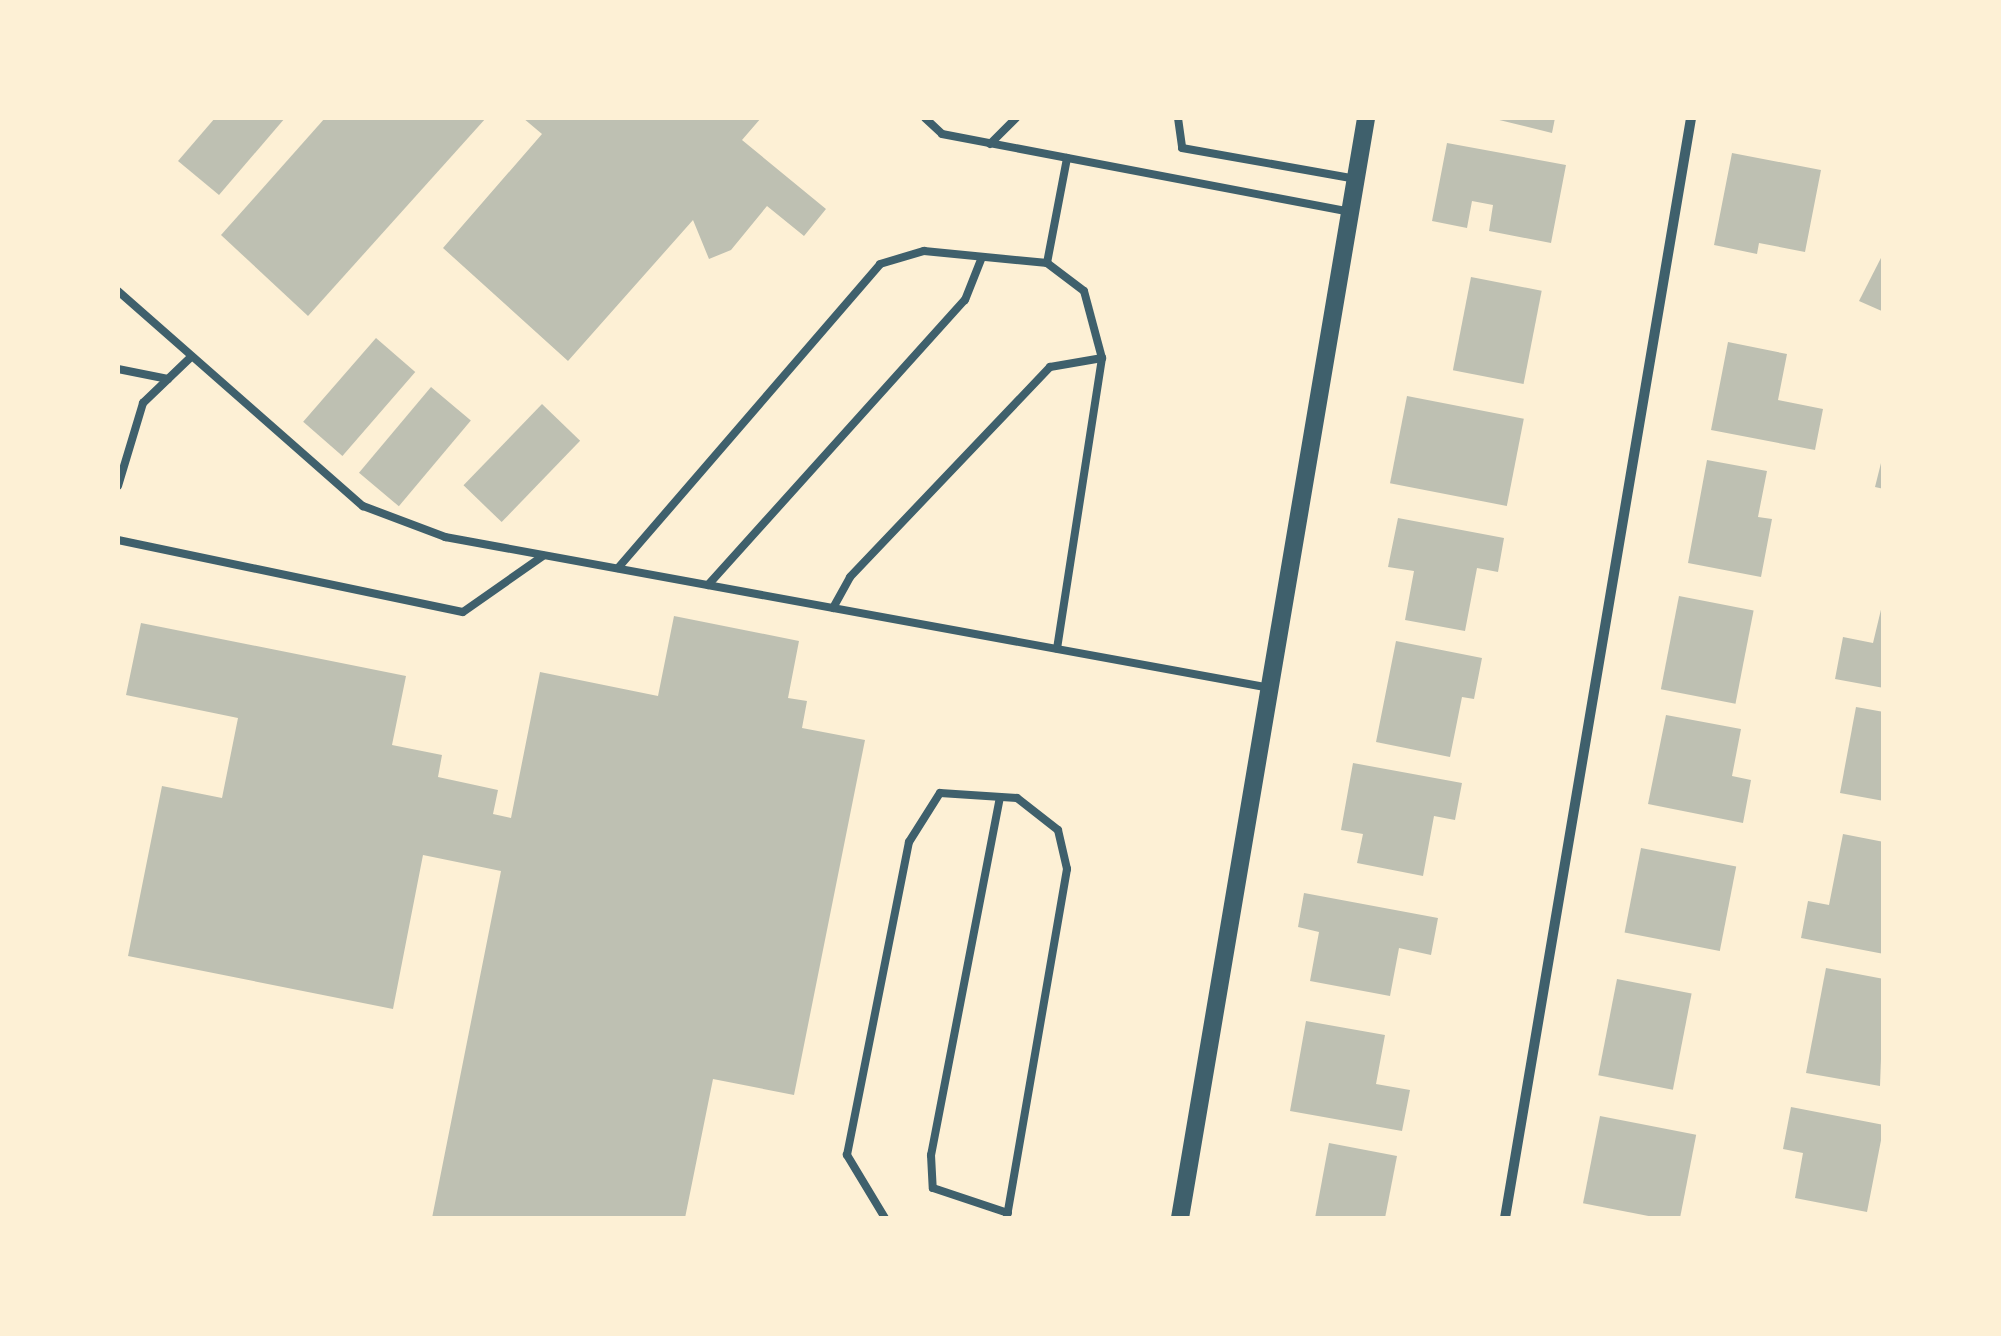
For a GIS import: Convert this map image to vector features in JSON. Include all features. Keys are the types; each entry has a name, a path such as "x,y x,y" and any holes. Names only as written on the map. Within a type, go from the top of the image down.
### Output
{"street":[{"path":"1180,1218 1366,118"},
{"path":"1505,1218 1692,118"}],"lane":[{"path":"925,118 942,134 1350,212"},
{"path":"990,144 1016,118"},
{"path":"1178,118 1182,148 1356,179"},
{"path":"1047,263 1067,158"},
{"path":"618,568 880,264 924,252 1047,263 1084,291 1102,358 1057,649"},
{"path":"708,585 965,300 982,257"},
{"path":"118,291 363,506 445,536 1270,688"},
{"path":"118,486 136,417 190,358"},
{"path":"833,608 850,577 1050,367 1102,358"},
{"path":"118,368 168,379"},
{"path":"118,540 463,612 544,554"},
{"path":"886,1218 848,1155 909,842 940,793 1017,798 1058,830 1067,869 1008,1216 932,1188 931,1154 1000,797"}],"building":[{"path":"215,118 285,118 219,195 178,161"},
{"path":"325,118 486,118 308,316 221,235"},
{"path":"523,118 761,118 742,140 826,209 804,236 767,206 731,250 709,259 693,220 568,361 443,248 542,134"},
{"path":"1491,118 1555,118 1552,133"},
{"path":"1447,143 1566,165 1551,243 1489,231 1493,205 1472,201 1467,228 1432,221"},
{"path":"1732,153 1821,170 1805,252 1759,243 1757,254 1714,245"},
{"path":"1884,252 1884,312 1859,301"},
{"path":"1471,277 1542,291 1524,384 1453,370"},
{"path":"376,338 415,372 342,456 303,422"},
{"path":"1728,342 1787,354 1778,400 1823,409 1815,450 1711,430"},
{"path":"431,387 471,420 399,506 359,473"},
{"path":"1407,396 1524,419 1507,506 1390,483"},
{"path":"542,404 580,441 502,522 464,485"},
{"path":"1884,451 1884,489 1875,487"},
{"path":"1707,460 1767,471 1758,517 1772,519 1761,577 1688,563"},
{"path":"1398,518 1504,538 1498,572 1477,568 1465,631 1405,620 1414,571 1388,567"},
{"path":"1679,596 1754,611 1735,704 1661,689"},
{"path":"1884,597 1884,688 1835,679 1843,637 1873,643"},
{"path":"674,616 799,641 788,698 807,701 802,728 865,740 794,1095 713,1079 685,1218 432,1218 501,871 423,855 393,1009 128,956 162,786 222,798 238,718 126,695 141,623 406,676 392,745 442,755 438,777 498,790 493,814 511,818 540,672 658,696"},
{"path":"1396,641 1482,658 1474,699 1462,697 1450,757 1376,742"},
{"path":"1856,707 1884,712 1884,801 1840,793"},
{"path":"1666,715 1741,729 1732,776 1751,780 1743,823 1648,804"},
{"path":"1353,763 1462,783 1455,820 1434,816 1423,876 1357,863 1363,834 1341,830"},
{"path":"1843,834 1884,842 1884,954 1801,938 1808,901 1829,905"},
{"path":"1641,848 1736,867 1720,951 1625,932"},
{"path":"1304,893 1438,918 1431,955 1399,948 1390,996 1310,981 1319,932 1298,927"},
{"path":"1826,968 1884,979 1880,1086 1806,1073"},
{"path":"1617,979 1692,994 1673,1090 1598,1075"},
{"path":"1306,1021 1385,1035 1376,1084 1410,1090 1402,1131 1290,1111"},
{"path":"1791,1107 1884,1125 1867,1212 1795,1198 1803,1153 1783,1149"},
{"path":"1600,1116 1696,1135 1680,1218 1658,1218 1583,1203"},
{"path":"1329,1143 1397,1156 1385,1218 1315,1218"}]}
